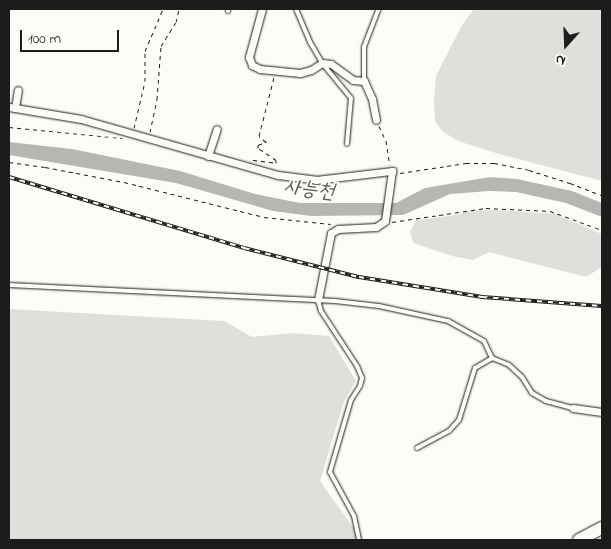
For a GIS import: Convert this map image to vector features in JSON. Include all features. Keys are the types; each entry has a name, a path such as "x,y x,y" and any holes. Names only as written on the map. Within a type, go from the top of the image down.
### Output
{"highway":[{"path":"579,540 602,528"}],"street":[{"path":"262,9 250,61 255,68 307,72 322,63 331,64 353,80 364,81 372,100 376,120"},
{"path":"18,90 12,108 69,116 278,175 316,180 392,174 382,222 376,228 338,230 331,233 318,300"},
{"path":"208,156 217,129"},
{"path":"572,408 602,412"}],"lane":[{"path":"296,9 310,42 322,63 350,98 347,144"},
{"path":"364,81 364,47 378,10"},
{"path":"9,285 318,300 379,306 448,321 484,341 492,358 509,365 522,377 532,393 546,401 572,408"},
{"path":"318,300 321,311 357,366 362,378 360,386 351,400 330,472 354,516 359,540"},
{"path":"417,448 449,431 459,420 476,368 492,358"}],"path":[{"path":"133,133 145,81 145,51 163,9"},
{"path":"149,138 157,99 161,46 176,22 179,9"},
{"path":"248,168 250,160 276,163 276,160 258,148 258,145 266,142 259,136 276,71"},
{"path":"376,120 386,140 392,174 466,163 494,164 529,170 570,182 602,195"},
{"path":"9,127 124,139"},
{"path":"9,162 44,166 124,182 264,217 332,224"},
{"path":"382,222 486,208 550,211 602,230"}],"shaded area":[{"path":"474,9 602,9 602,181 499,154 458,141 442,131 435,121 436,76 462,25"},
{"path":"9,142 72,149 180,171 255,194 300,203 396,203 425,188 490,177 517,179 572,191 602,203 602,217 566,203 516,192 489,191 450,194 403,215 311,216 273,211 176,183 9,155"},
{"path":"498,210 555,214 602,234 602,267 586,277 489,252 473,260 452,256 413,243 410,232 416,220 457,215 467,211"},
{"path":"9,309 224,321 252,337 292,333 329,336 356,381 344,401 320,481 359,536 359,540 9,540"}],"railway":[{"path":"9,177 244,248 359,277 482,297 602,306"}],"water label":[{"name":"사능천","path":"309,190"}]}
